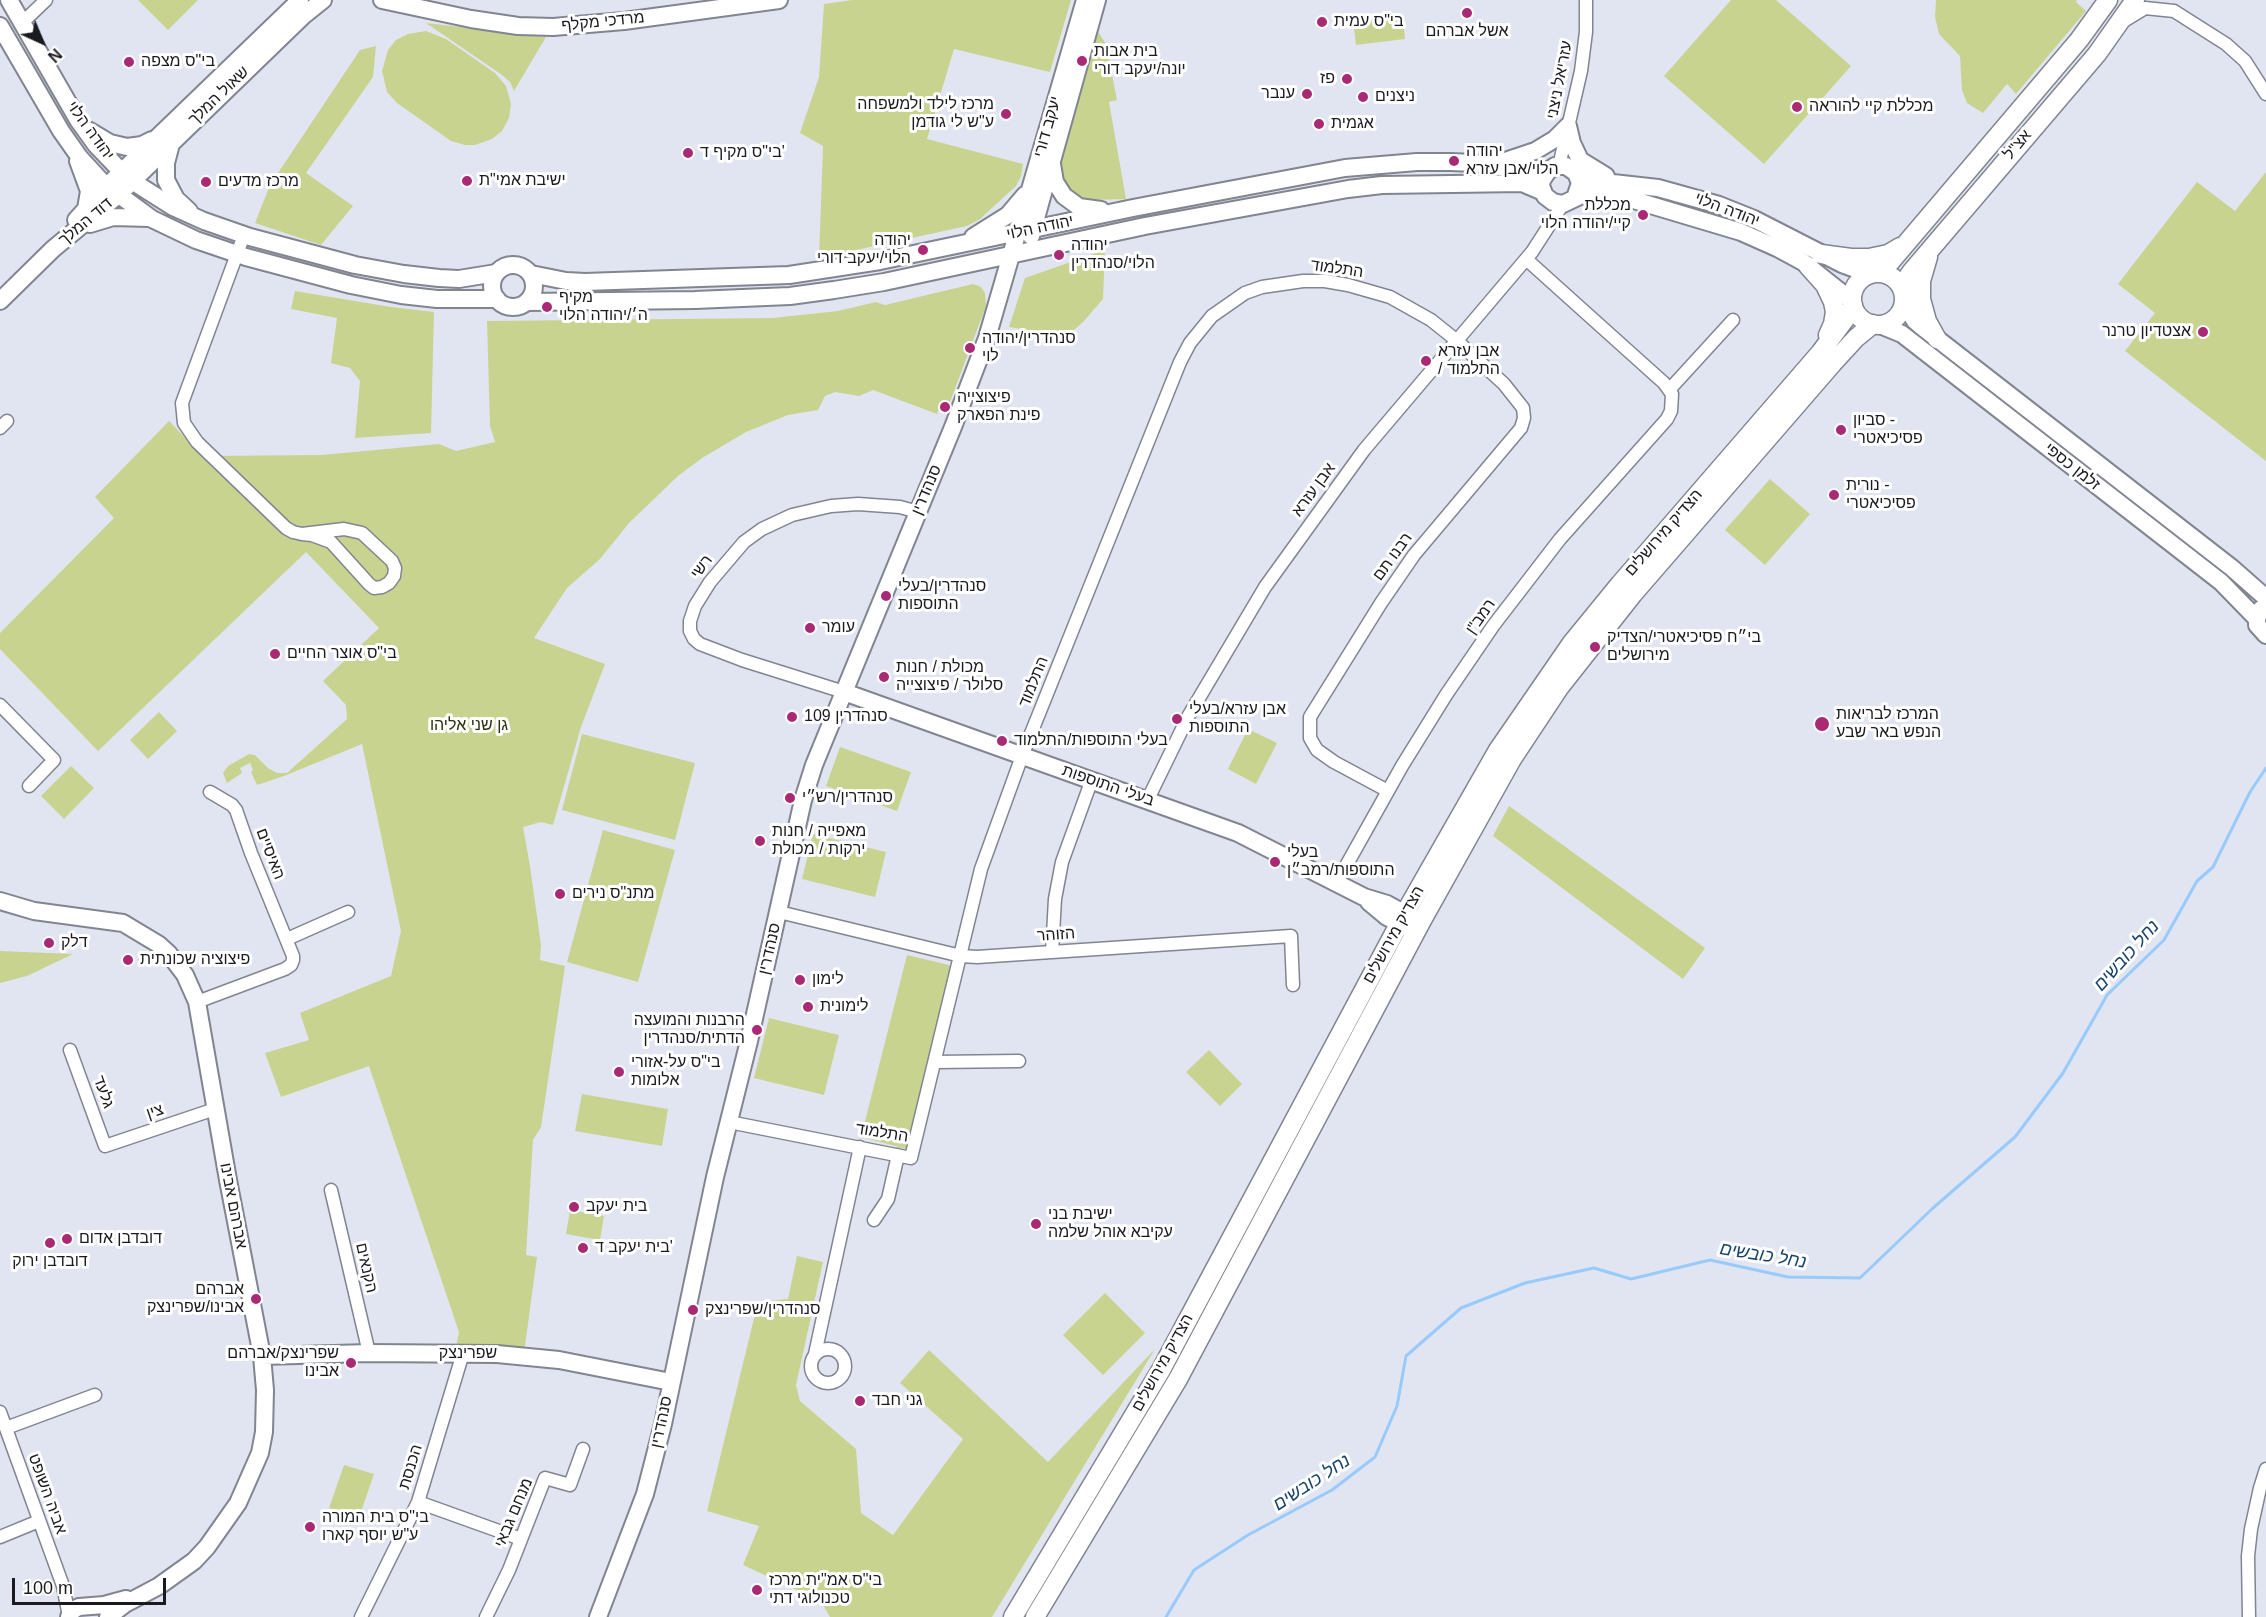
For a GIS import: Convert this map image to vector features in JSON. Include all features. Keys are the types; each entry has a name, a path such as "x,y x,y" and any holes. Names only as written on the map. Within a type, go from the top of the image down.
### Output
{"main road":[{"name":"אצ\"ל","path":"1875,273 1905,245 2079,40 2108,0"},
{"name":"אצ\"ל","path":"1904,297 1905,281 2097,54 2135,0"},
{"path":"1820,352 1833,324 1835,312 1830,293 1814,260 1869,258 1888,254 1905,245"},
{"path":"1932,247 1921,281 1921,299 1927,321 1937,339"},
{"path":"1875,273 1895,278 1904,297 1902,309 1893,320 1876,324 1860,318 1852,303 1854,288 1858,282 1875,273"},
{"name":"הצדיק מירושלים","path":"1035,1617 1178,1379 1498,750 1565,653 1620,584 1820,352 1846,318 1852,303"},
{"name":"הצדיק מירושלים","path":"1013,1617 1161,1370 1410,923 1512,759 1584,654 1633,594 1825,372 1856,338 1876,324"}],"street":[{"name":"יהודה הלוי","path":"9,0 96,145 127,176 173,207 244,235 355,265 404,274 459,279 496,273"},
{"path":"22,23 46,0"},
{"name":"שאול המלך","path":"165,140 290,7 300,0"},
{"name":"שאול המלך","path":"112,191 165,140 323,0"},
{"name":"מרדכי מקלף","path":"382,0 494,23 553,27 624,21 779,0"},
{"name":"מרדכי מקלף","path":"404,0 428,9"},
{"name":"יעקב דורי","path":"1026,230 1032,181 1085,0"},
{"name":"יעקב דורי","path":"1018,253 1052,158 1098,0"},
{"name":"עזריאל ניצני","path":"1553,168 1568,126 1584,52 1586,0"},
{"path":"2166,0 2174,11 2226,44 2238,55 2256,76 2266,94"},
{"path":"2118,25 2145,8 2174,11"},
{"name":"יהודה הלוי","path":"0,26 72,147 112,191 152,219 196,240 237,254 339,282 400,295 437,299 497,299"},
{"path":"1488,165 1513,160 1535,151 1555,139 1568,126"},
{"path":"1568,126 1572,143 1581,160 1600,174 1632,184"},
{"path":"84,127 103,140 127,147 165,140 166,180 176,199 199,219"},
{"path":"72,147 88,191 86,209"},
{"path":"1052,158 1055,182 1059,190 1070,201 1084,208 1117,211"},
{"name":"יהודה הלוי","path":"531,274 585,282 789,275 880,261 1117,211 1345,168 1417,162 1474,163 1535,172 1553,168"},
{"path":"1544,194 1553,202 1569,201 1580,183 1576,173 1566,166 1553,168 1542,180 1544,194 1550,217 1548,229"},
{"name":"יהודה הלוי","path":"1576,173 1595,181 1632,184 1677,192 1754,219 1814,260 1852,303"},
{"path":"956,245 983,232 1008,215 1024,197 1032,181"},
{"name":"יהודה הלוי","path":"527,302 630,302 790,296 874,283 1145,226 1348,189 1418,183 1501,182 1522,183 1544,194"},
{"name":"דוד המלך","path":"53,249 86,209 112,191"},
{"name":"דוד המלך","path":"0,301 53,249 73,233 112,191"},
{"name":"יהודה הלוי","path":"1569,201 1592,193 1617,195 1741,232 1777,248 1814,260 1875,273"},
{"name":"אבן עזרא","path":"1148,799 1189,715 1265,587 1364,450 1527,259 1569,201"},
{"path":"73,233 95,222 113,217 140,216 152,219"},
{"path":"244,235 182,403 182,416 188,430 209,454 281,524 293,532 331,542 374,588 389,583 394,576 393,561 362,533 344,529 302,534"},
{"name":"סנהדרין","path":"598,1617 645,1494 663,1424 715,1177 779,912 803,800 814,765 953,427 999,298 1018,253"},
{"path":"1527,259 1658,376 1669,390 1733,320"},
{"path":"514,265 524,267 531,274 534,290 527,302 511,307 497,299 492,286 496,273 504,267 514,265"},
{"path":"959,266 981,269 990,273 997,283 999,298"},
{"name":"התלמוד","path":"729,1122 911,1158 981,869 1022,756 1180,363 1190,343 1212,316 1245,293 1262,287 1303,280 1325,282 1348,285 1390,297 1431,320 1456,340"},
{"name":"זלמן כספי","path":"1904,297 1915,321 2232,568 2266,598"},
{"name":"זלמן כספי","path":"1876,324 1902,334 2221,582 2257,619 2259,630 2266,635"},
{"name":"רבנו תם","path":"1388,791 1334,762 1317,750 1310,738 1310,717 1380,603 1414,555 1521,428 1524,418 1523,408 1512,392 1456,340"},
{"name":"רמב\"ן","path":"1337,882 1446,695 1531,574 1592,501 1666,419 1671,411 1672,401 1669,390"},
{"name":"רשי","path":"844,692 742,660 700,644 690,631 690,621 695,606 710,582 744,542 783,518 831,506 858,504 900,507 918,512"},
{"path":"2257,619 2261,609 2266,605"},
{"name":"בעלי התוספות","path":"844,692 1238,833 1364,897 1387,904 1410,923"},
{"path":"0,705 54,760 29,786"},
{"path":"1052,952 1055,899 1062,862 1091,782"},
{"name":"האיסיים","path":"197,1002 285,969 291,965 293,956 236,810 232,805 210,792"},
{"name":"אברהם אבינו","path":"0,901 34,911 123,923 158,944 174,959 185,975 197,1002 262,1356 265,1390 264,1432 260,1453 238,1503 207,1547 194,1561 159,1586 139,1596 108,1617"},
{"path":"287,939 348,912"},
{"name":"הזוהר","path":"779,912 961,956 977,957 1291,936 1293,985"},
{"name":"גלעד","path":"70,1050 105,1146"},
{"path":"935,1062 1019,1061"},
{"name":"צין","path":"105,1146 215,1109"},
{"path":"815,1354 860,1147"},
{"path":"874,1220 888,1199 898,1155"},
{"name":"הקנאים","path":"331,1190 369,1353"},
{"name":"שפרינצק","path":"262,1356 463,1353 559,1360 671,1382"},
{"name":"הכנסת","path":"361,1617 418,1502 463,1353"},
{"path":"6,1428 95,1395"},
{"name":"אביה השופט","path":"0,1412 63,1586 69,1616"},
{"name":"מנחם גבאי","path":"486,1617 545,1478 570,1485 583,1449"},
{"path":"2249,1617 2248,1556 2260,1488 2266,1469"},
{"path":"418,1502 521,1539"},
{"path":"0,1537 39,1521"},
{"name":"אביה השופט","path":"63,1586 91,1610"},
{"name":"אברהם אבינו","path":"91,1610 139,1596"},
{"path":"69,1616 75,1609 91,1610"}],"green space":[{"path":"138,0 198,0 168,30"},
{"path":"853,0 1071,0 1050,72 954,49 927,139 1023,164 1016,186 980,219 967,226 819,258 823,146 800,133 819,77 824,4"},
{"path":"1731,0 1776,0 1851,66 1764,164 1664,76"},
{"path":"1936,0 2077,0 2076,2 2086,11 2016,94 2007,84 1983,113 1967,103 1962,90 1960,56 1939,34 1935,17"},
{"path":"1403,14 1405,39 1356,45 1353,20"},
{"path":"426,23 546,37 514,91 510,82 502,75"},
{"path":"1097,30 1106,44 1117,100 1109,102 1126,199 1089,200 1078,196 1068,188 1061,176 1060,166"},
{"path":"426,31 446,39 495,73 506,86 511,104 509,118 502,131 492,139 475,145 451,141 397,103 387,92 382,71 388,50 396,40 408,34"},
{"path":"376,46 373,77 306,173 353,206 321,245 255,223 270,185 360,50"},
{"name":"אצטדיון טרנר","path":"2266,172 2266,461 2125,351 2155,313 2118,284 2197,182 2235,211"},
{"path":"1105,250 1103,299 1067,336 1009,327 1025,278"},
{"name":"גן שני אליהו","path":"973,284 981,287 985,293 986,306 950,402 942,400 937,414 873,390 859,396 835,392 825,396 818,410 788,415 746,432 702,458 678,476 629,523 600,559 567,588 534,638 605,664 581,727 553,825 541,822 523,827 541,945 540,960 565,966 541,1127 533,1140 526,1255 537,1257 524,1353 455,1352 459,1332 369,1066 281,1097 265,1053 309,1040 300,1013 391,976 401,931 362,744 257,785 250,763 240,768 242,773 227,783 223,773 228,766 249,754 255,755 268,768 277,773 287,773 347,719 346,705 323,681 379,628 306,552 98,751 0,649 0,633 114,518 95,497 169,421 203,456 322,455 439,444 456,451 495,442 490,426 487,321 773,318 838,311 876,302 885,305"},
{"path":"295,291 434,312 431,433 355,438 360,381 350,368 331,363 337,318 291,309"},
{"path":"1770,479 1810,514 1765,565 1725,530"},
{"path":"159,712 177,731 148,759 130,740"},
{"path":"1248,729 1277,743 1256,784 1228,769"},
{"path":"582,734 695,763 675,840 562,810"},
{"path":"840,747 911,772 897,811 826,786"},
{"path":"71,766 94,788 64,819 41,796"},
{"path":"1509,806 1705,948 1683,979 1493,836"},
{"path":"603,830 675,850 638,982 567,962"},
{"path":"813,834 886,852 875,897 802,879"},
{"path":"0,951 73,954 27,976 0,983"},
{"path":"907,955 953,966 907,1149 861,1137"},
{"path":"769,1018 839,1035 824,1095 754,1078"},
{"path":"1209,1050 1242,1084 1220,1106 1186,1072"},
{"path":"582,1094 668,1109 662,1146 575,1131"},
{"path":"570,1210 604,1216 600,1240 566,1234"},
{"path":"797,1256 823,1262 796,1385 800,1401 856,1449 861,1513 893,1535 963,1439 900,1383 929,1350 1048,1462 1155,1349 992,1617 830,1617 821,1601 743,1565 759,1526 707,1511 758,1302 788,1299"},
{"path":"1105,1293 1145,1333 1103,1375 1063,1335"},
{"path":"344,1465 374,1474 359,1518 329,1508"}],"waterway":[{"name":"נחל כובשים","path":"1166,1617 1194,1570 1248,1535 1332,1490 1375,1457 1397,1406 1406,1356 1461,1308 1525,1283 1594,1268 1631,1279 1710,1260 1788,1277 1860,1278 1933,1208 2015,1137 2063,1073 2107,995 2164,940 2197,881 2213,867 2250,792 2266,768"}],"place":[{"name":"אשל אברהם","path":"1467,13"},
{"name":"בי\"ס עמית","path":"1322,22"},
{"name":"בית אבות יונה/יעקב דורי","path":"1082,61"},
{"name":"בי\"ס מצפה","path":"129,62"},
{"name":"פז","path":"1347,79"},
{"name":"ענבר","path":"1307,94"},
{"name":"ניצנים","path":"1363,97"},
{"name":"מכללת קיי להוראה","path":"1797,107"},
{"name":"מרכז לילד ולמשפחה ע\"ש לי גודמן","path":"1006,114"},
{"name":"אגמית","path":"1319,124"},
{"name":"בי\"ס מקיף ד'","path":"688,153"},
{"name":"יהודה הלוי/אבן עזרא","path":"1454,161"},
{"name":"ישיבת אמי\"ת","path":"467,181"},
{"name":"מרכז מדעים","path":"206,182"},
{"name":"מכללת קיי/יהודה הלוי","path":"1643,215"},
{"name":"יהודה הלוי/יעקב דורי","path":"923,250"},
{"name":"יהודה הלוי/סנהדרין","path":"1059,255"},
{"name":"מקיף ה׳/יהודה הלוי","path":"547,307"},
{"name":"אצטדיון טרנר","path":"2203,332"},
{"name":"סנהדרין/יהודה לוי","path":"970,348"},
{"name":"אבן עזרא / התלמוד","path":"1426,361"},
{"name":"פיצוצייה פינת הפארק","path":"945,407"},
{"name":"סביון - פסיכיאטרי","path":"1841,430"},
{"name":"נורית - פסיכיאטרי","path":"1834,495"},
{"name":"סנהדרין/בעלי התוספות","path":"886,596"},
{"name":"עומר","path":"810,628"},
{"name":"בי״ח פסיכיאטרי/הצדיק מירושלים","path":"1595,647"},
{"name":"בי\"ס אוצר החיים","path":"275,654"},
{"name":"מכולת / חנות סלולר / פיצוצייה","path":"884,677"},
{"name":"סנהדרין 109","path":"792,717"},
{"name":"אבן עזרא/בעלי התוספות","path":"1177,719"},
{"name":"המרכז לבריאות הנפש באר שבע","path":"1822,724"},
{"name":"בעלי התוספות/התלמוד","path":"1002,741"},
{"name":"סנהדרין/רש״י","path":"790,798"},
{"name":"מאפייה / חנות ירקות / מכולת","path":"760,841"},
{"name":"בעלי התוספות/רמב״ן","path":"1275,862"},
{"name":"מתנ\"ס נירים","path":"560,894"},
{"name":"דלק","path":"49,943"},
{"name":"פיצוציה שכונתית","path":"128,960"},
{"name":"לימון","path":"800,980"},
{"name":"לימונית","path":"808,1007"},
{"name":"הרבנות והמועצה הדתית/סנהדרין","path":"757,1030"},
{"name":"בי\"ס על-אזורי אלומות","path":"619,1072"},
{"name":"בית יעקב","path":"574,1207"},
{"name":"ישיבת בני עקיבא אוהל שלמה","path":"1036,1224"},
{"name":"דובדבן אדום","path":"67,1239"},
{"name":"דובדבן ירוק","path":"50,1243"},
{"name":"בית יעקב ד'","path":"583,1248"},
{"name":"אברהם אבינו/שפרינצק","path":"256,1299"},
{"name":"סנהדרין/שפרינצק","path":"693,1310"},
{"name":"שפרינצק/אברהם אבינו","path":"351,1363"},
{"name":"גני חבד","path":"860,1401"},
{"name":"בי\"ס בית המורה ע\"ש יוסף קארו","path":"310,1527"},
{"name":"בי\"ס אמ\"ית מרכז טכנולוגי דתי","path":"757,1590"}]}
